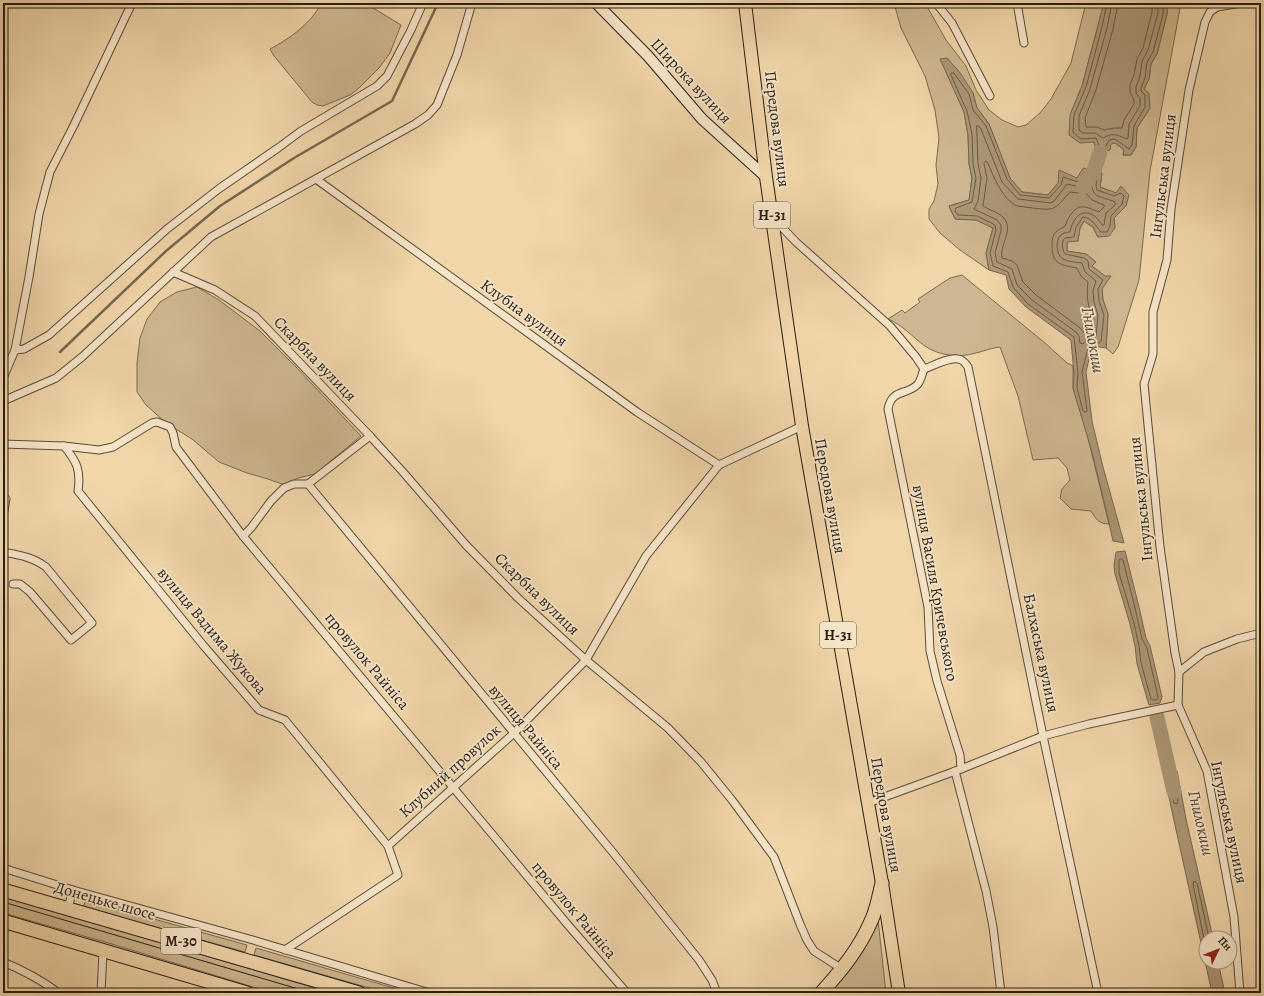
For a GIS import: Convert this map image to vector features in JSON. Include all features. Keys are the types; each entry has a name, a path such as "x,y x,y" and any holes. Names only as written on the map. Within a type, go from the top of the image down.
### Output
{"highway":[{"path":"821,993 856,951 867,931 876,909 882,883"},
{"name":"Донецьке шосе","path":"3,890 359,993"},
{"name":"М-30","path":"3,921 103,952 247,993"}],"main road":[{"name":"Широка вулиця","path":"596,3 648,56 702,119 766,177"},
{"name":"Передова вулиця","path":"745,3 766,177 802,426 882,883 899,993"}],"street":[{"path":"3,378 15,350 29,277 38,214 50,172 132,3"},
{"path":"15,350 24,349 49,335 167,229 220,188 301,131 377,86 387,76 423,3"},
{"path":"3,401 56,378 82,357 211,237 428,116 437,105 457,56 472,3"},
{"path":"936,3 952,23 990,96"},
{"path":"1018,3 1024,43"},
{"path":"1217,5 1241,3"},
{"name":"Інгульська вулиця","path":"1217,5 1210,12 1205,22 1189,90 1171,209 1167,260 1153,312 1153,354 1144,384 1160,547 1179,672 1178,705 1207,771 1234,916 1240,993"},
{"name":"Клубна вулиця","path":"316,179 637,412 718,465"},
{"path":"773,218 802,247 890,326 924,369"},
{"name":"Скарбна вулиця","path":"173,272 215,290 255,316 370,436 466,545 518,598 586,660 668,728 701,762 732,800 774,857 806,940 814,951 842,969"},
{"name":"Балхаська вулиця","path":"924,369 940,362 958,359 962,360 968,367 1043,736 1098,993"},
{"name":"вулиця Василя Кричевського","path":"924,369 917,385 895,396 889,404 888,409 928,607 930,651 937,680 960,755 958,770 993,927 1001,993"},
{"name":"провулок Райніса","path":"64,446 99,450 119,444 152,423 157,422 170,427 176,446 243,536 568,925 627,993"},
{"name":"Клубний провулок","path":"388,846 514,734 586,660 646,556 718,465 802,426"},
{"path":"243,536 271,501 284,488 294,484 308,484 370,436"},
{"path":"3,444 64,446"},
{"name":"вулиця Вадима Жукова","path":"64,446 77,465 80,476 78,491 203,645 259,710 285,720 388,846 398,875 286,950"},
{"name":"вулиця Райніса","path":"308,484 699,960 712,980 717,993"},
{"path":"3,516 6,499"},
{"path":"3,552 28,556 46,567 92,623 71,640 30,592 20,584 13,584"},
{"path":"1179,672 1204,652 1237,639 1261,633"},
{"path":"868,803 958,770 1043,736 1089,724 1178,705"},
{"path":"3,868 73,890 286,950 430,993"},
{"path":"68,908 73,890"},
{"path":"101,993 103,952"},
{"path":"3,962 24,970 59,993"}],"shaded area":[{"path":"321,3 365,3 401,25 390,53 379,68 350,95 323,106 312,102 274,56 270,49 306,24"},
{"path":"894,3 925,3 946,40 966,66 976,90 989,110 1002,120 1018,127 1026,125 1040,113 1051,99 1071,63 1086,3 1104,3 1082,86 1070,115 1094,141 1115,143 1124,150 1123,155 1131,155 1136,147 1137,128 1150,108 1144,89 1149,79 1151,64 1157,54 1167,14 1167,3 1181,3 1150,171 1139,280 1118,347 1113,354 1106,348 1108,314 1103,300 1102,289 1105,276 1091,266 1096,262 1086,254 1067,251 1067,241 1078,241 1080,228 1084,221 1093,227 1098,237 1115,228 1114,218 1126,206 1116,193 1100,187 1102,173 1094,171 1077,178 1058,183 1048,195 1022,192 1010,178 989,124 977,108 973,93 941,60 964,112 968,135 969,164 972,178 969,200 949,206 955,219 976,220 993,228 986,253 989,270 960,250 940,233 929,219 929,209 934,201 938,184 936,165 939,138 935,110 925,76 901,28"},
{"path":"962,275 1067,363 1073,366 1073,388 1087,434 1109,524 1098,520 1091,511 1071,509 1060,498 1062,489 1070,480 1067,468 1058,458 1033,460 1018,396 1000,347 970,355 957,356 943,354 925,346 903,328 888,319 902,310 905,313 920,302 918,299 950,278"},
{"path":"197,287 219,300 260,331 361,436 315,474 298,478 285,485 219,462 192,439 166,423 146,405 137,392 137,363 140,338 147,319 160,302 177,292"},
{"path":"3,896 332,993 273,993 3,913"},
{"path":"86,900 247,945 245,952 83,907"},
{"path":"878,920 886,993 862,991 830,993 861,954"},
{"path":"256,948 411,993 387,993 254,955"}],"water":[{"path":"1104,3 1167,3 1167,14 1157,54 1151,64 1149,79 1144,89 1149,93 1150,108 1137,128 1136,147 1131,155 1123,155 1124,150 1115,143 1111,144 1110,150 1100,152 1096,150 1094,142 1080,143 1069,135 1070,115 1082,86"},
{"path":"947,58 961,74 973,93 977,108 989,124 1010,178 1022,192 1048,195 1058,183 1059,170 1077,178 1083,168 1102,173 1100,187 1116,193 1121,186 1129,195 1126,206 1114,218 1115,228 1109,236 1098,237 1093,227 1084,221 1080,228 1078,241 1067,242 1067,251 1086,254 1096,262 1092,266 1105,276 1111,276 1102,289 1103,300 1108,314 1106,348 1092,346 1086,372 1092,421 1124,543 1113,541 1092,452 1073,388 1074,374 1071,340 1026,307 1009,289 1006,275 989,270 986,253 993,228 976,220 955,219 949,206 969,200 972,178 969,164 968,135 964,112 940,59"},
{"path":"1125,551 1162,697 1160,703 1149,705 1137,664 1130,624 1115,574 1114,565 1116,552"},
{"path":"1177,771 1186,819 1211,930 1198,930 1164,775"},
{"path":"1207,970 1220,970 1225,993 1212,993"}],"waterway":[{"path":"60,352 166,251 220,206 294,158 392,101 438,3"},
{"name":"Гнилокиш","path":"1083,187 1094,171 1100,152"},
{"name":"Гнилокиш","path":"1157,717 1174,792"}],"tram line":[{"path":"3,902 312,993"}]}
